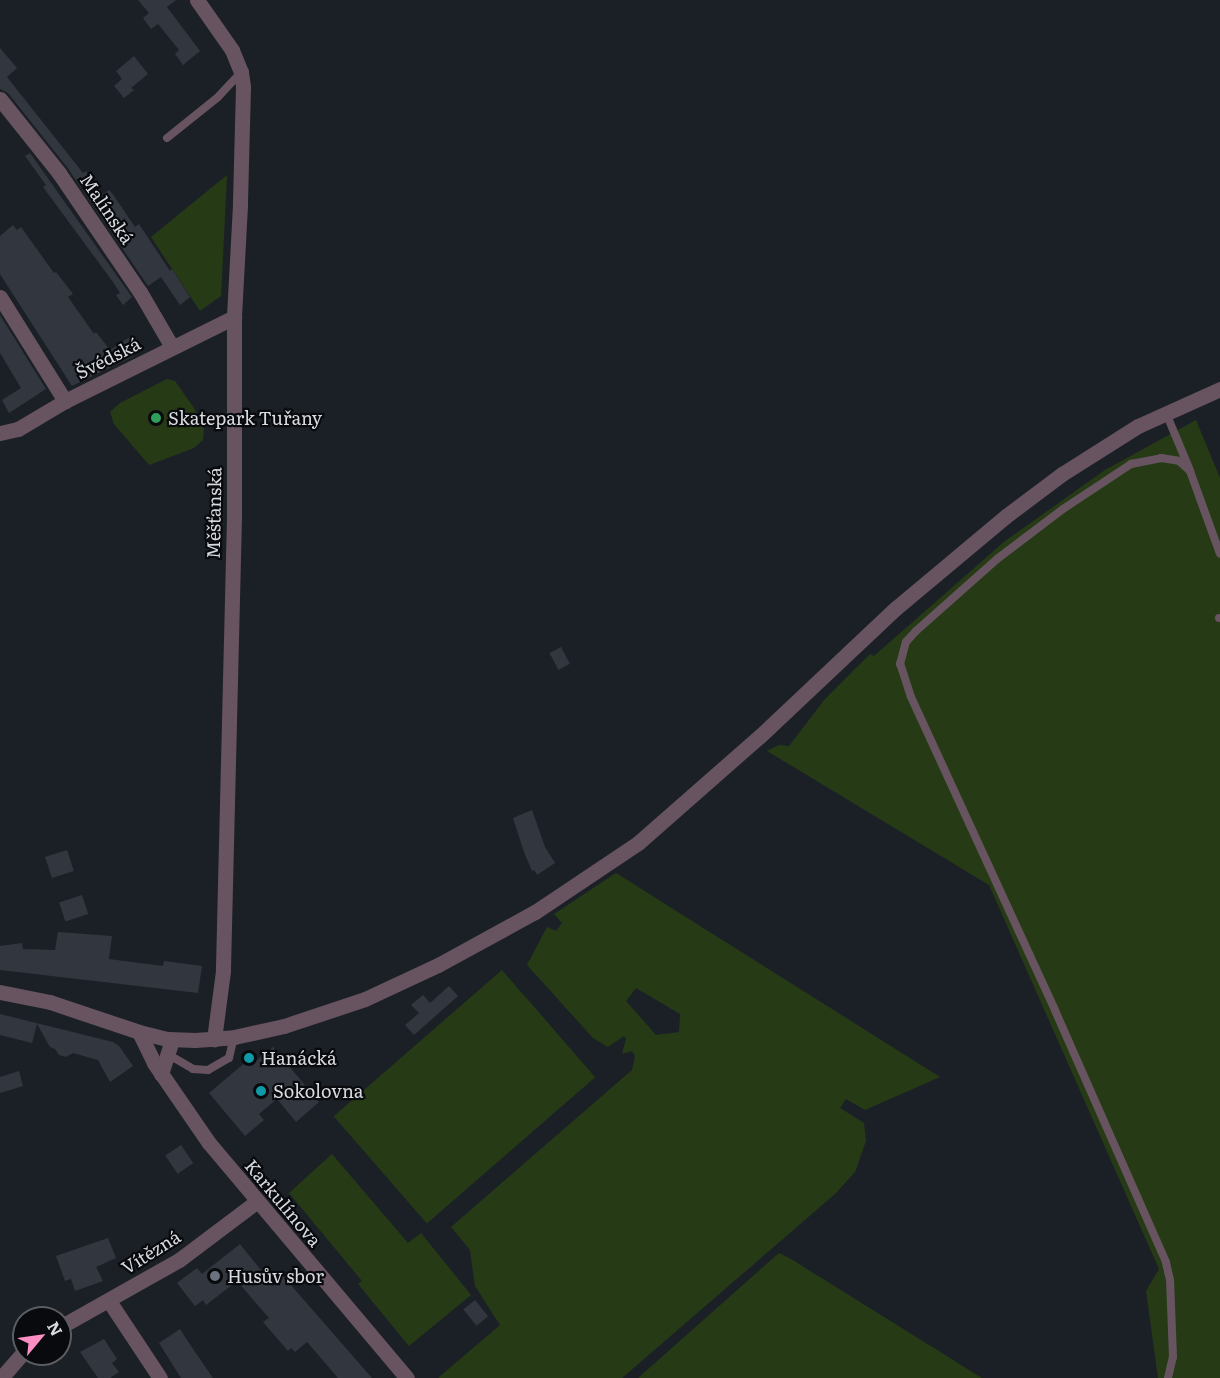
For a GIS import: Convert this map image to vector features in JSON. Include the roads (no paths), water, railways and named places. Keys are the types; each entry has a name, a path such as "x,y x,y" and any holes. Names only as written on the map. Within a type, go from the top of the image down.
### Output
{"street":[{"name":"Měšťanská","path":"197,0 224,36 241,72 240,205 234,317 234,505 223,971 214,1039"},
{"name":"Malínská","path":"0,99 59,173 140,292 172,347"},
{"path":"0,297 65,401"},
{"name":"Švédská","path":"0,433 18,429 65,401 234,317"},
{"path":"0,992 50,1002 140,1032 172,1040 214,1039 234,1037 325,1013 365,999 438,965 535,912 599,871 680,808 896,608 1006,516 1112,440 1166,412 1220,389"},
{"name":"Karkulínova","path":"140,1032 161,1074 209,1143 256,1202 407,1378"},
{"path":"161,1074 172,1040"},
{"name":"Vítězná","path":"72,1320 179,1260 256,1202"},
{"path":"109,1300 160,1378"},
{"path":"1,1378 12,1366"}],"lane":[{"path":"167,138 218,97 241,72"},
{"path":"1166,412 1220,554"},
{"path":"1168,1378 1173,1357 1170,1280 1166,1262 986,857 910,697 900,664 906,642 916,631 997,559 1115,473 1131,464 1161,458 1179,461 1190,471"},
{"path":"169,1055 193,1069 208,1070 229,1059 234,1037"}],"place":[{"name":"Skatepark Tuřany","path":"156,418"},
{"name":"Hanácká","path":"249,1058"},
{"name":"Sokolovna","path":"261,1091"},
{"name":"Husův sbor","path":"215,1276"}]}
